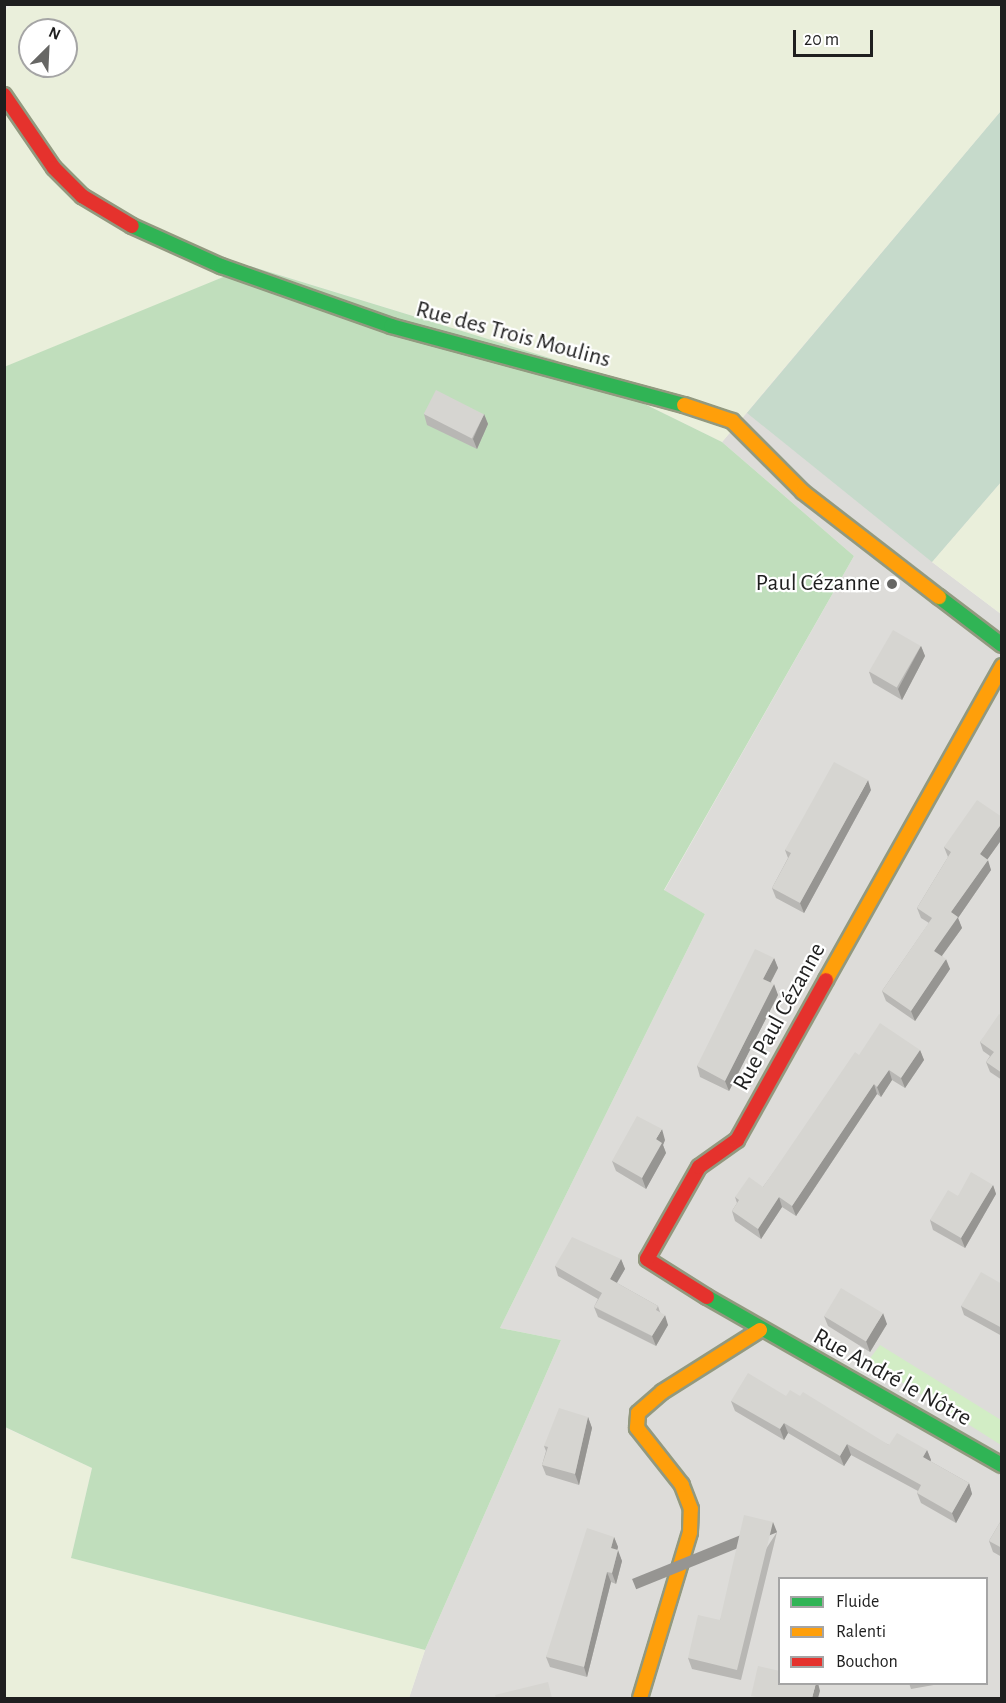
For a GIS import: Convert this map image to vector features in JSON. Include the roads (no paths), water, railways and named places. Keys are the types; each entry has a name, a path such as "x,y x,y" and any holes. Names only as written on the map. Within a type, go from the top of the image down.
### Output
{"street":[{"name":"Rue des Trois Moulins","path":"4,95 54,168 82,196 120,221 221,266 392,326 647,393 732,421 803,492 1002,645"},
{"name":"Rue Paul Cézanne","path":"760,1330 647,1259 699,1167 737,1140 1002,666"},
{"name":"Rue André le Nôtre","path":"760,1330 1002,1466"},
{"path":"640,1698 690,1532 691,1509 682,1485 648,1447 637,1428 638,1413 662,1392 760,1330"}],"place":[{"name":"Paul Cézanne","path":"892,584"}]}
